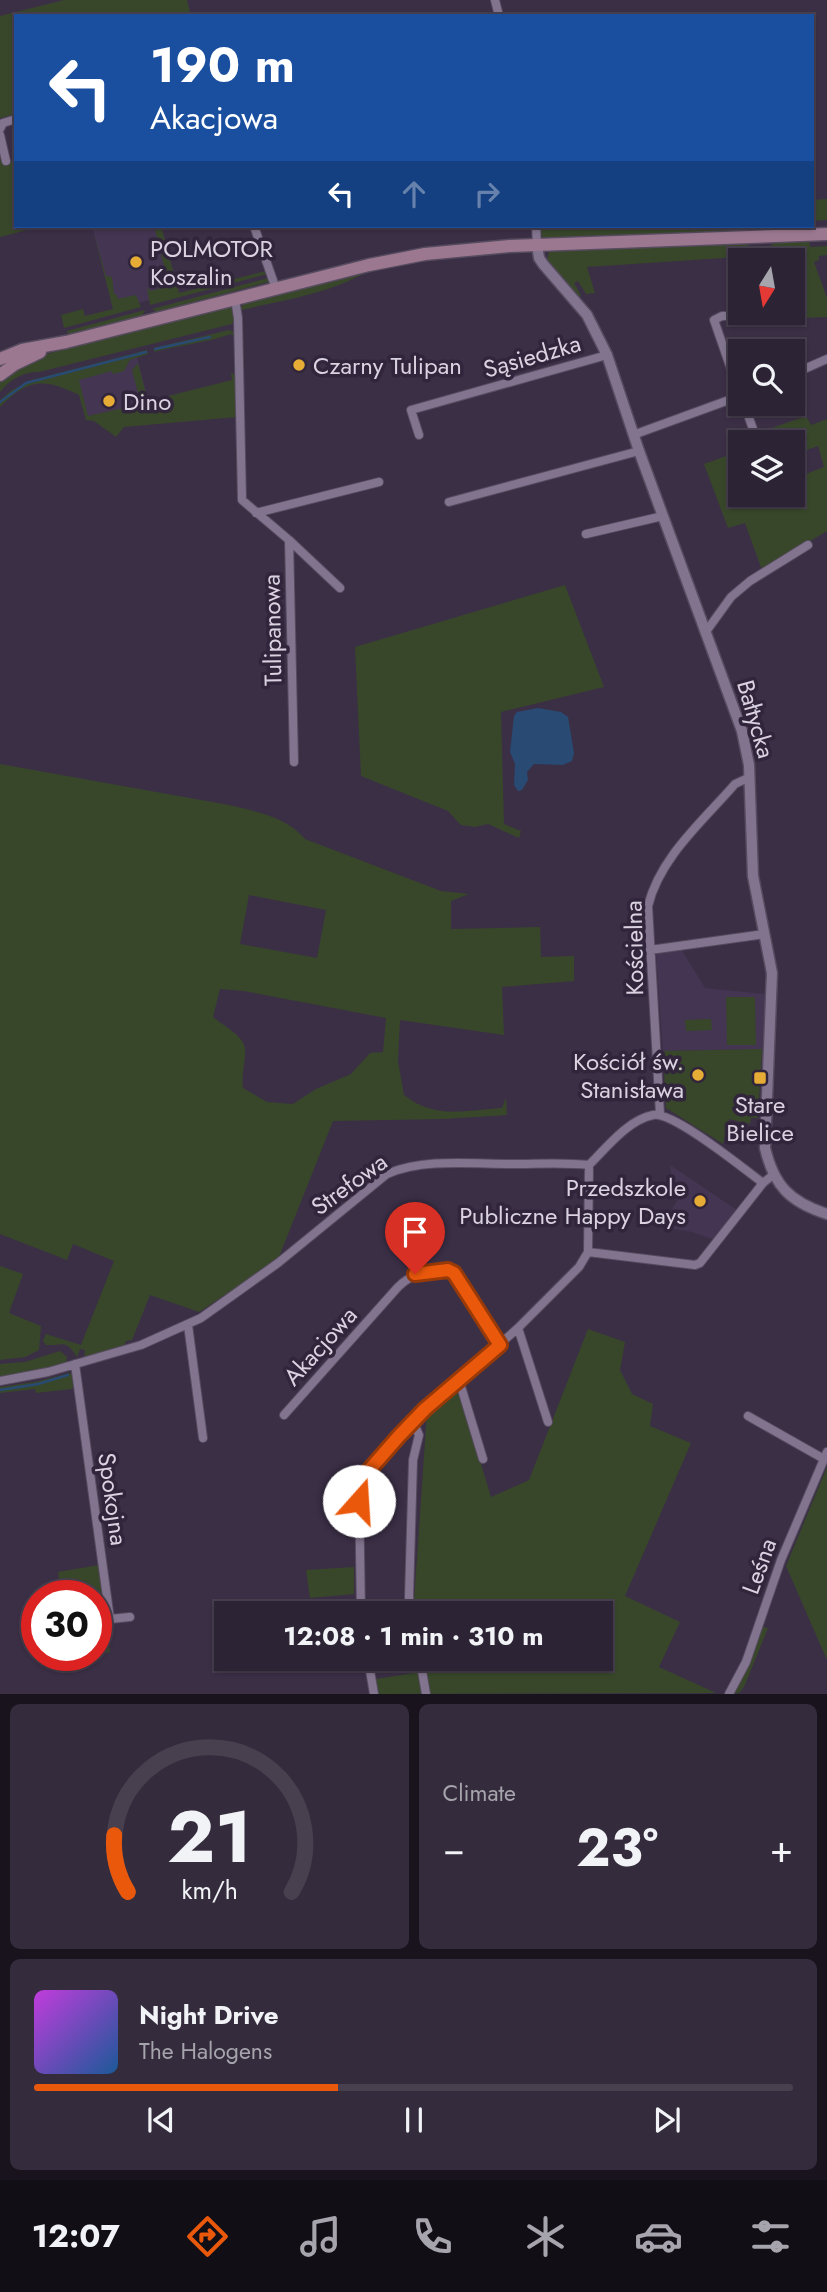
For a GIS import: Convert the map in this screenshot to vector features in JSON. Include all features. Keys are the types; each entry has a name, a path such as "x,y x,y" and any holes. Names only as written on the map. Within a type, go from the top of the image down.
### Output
{"main road":[{"path":"0,359 22,350 66,342 412,256 537,245 827,234"},
{"path":"0,375 31,355 66,342"}],"street":[{"path":"0,129 3,123 14,120"},
{"path":"0,135 6,161"},
{"path":"255,228 276,289"},
{"path":"536,228 537,245"},
{"name":"Bałtycka","path":"537,245 539,258 587,315 607,355 639,451 742,731 750,777 753,876 772,974 765,1148 774,1175 790,1196 801,1204 827,1214"},
{"name":"Tulipanowa","path":"235,299 238,317 242,500 289,540 294,762"},
{"path":"728,317 714,320 728,360"},
{"name":"Sąsiedzka","path":"419,435 411,410 607,355"},
{"path":"805,369 827,359"},
{"path":"634,435 728,400"},
{"path":"449,502 639,451"},
{"path":"256,513 379,482"},
{"path":"586,534 663,516"},
{"path":"289,540 340,588"},
{"path":"705,633 732,597 750,581 808,545"},
{"name":"Kościelna","path":"660,1114 648,906 652,888 661,870 735,784 750,777"},
{"path":"650,950 765,934"},
{"path":"361,1601 359,1492 364,1476 413,1421 500,1345 579,1267 588,1252 589,1165 621,1133 643,1119 660,1114 692,1131 763,1182"},
{"name":"Strefowa","path":"0,1381 34,1376 141,1345 188,1325 229,1300 373,1184 399,1168 473,1164 589,1165"},
{"path":"588,1252 700,1264 763,1182 774,1175"},
{"name":"Akacjowa","path":"284,1415 398,1287 415,1274 448,1270 454,1273 500,1345"},
{"path":"188,1325 203,1438"},
{"path":"518,1328 548,1422"},
{"name":"Spokojna","path":"75,1364 110,1619 130,1617"},
{"path":"459,1380 483,1459"},
{"path":"748,1416 826,1455"},
{"path":"410,1601 413,1460 419,1435 413,1421"},
{"name":"Leśna","path":"729,1693 746,1662 781,1560 826,1455"},
{"path":"370,1671 374,1693"},
{"path":"422,1671 426,1693"}],"shaded area":[{"name":"POLMOTOR Koszalin","path":"93,228 162,228 179,293 113,309"},
{"path":"137,357 149,404 86,420 74,373"},
{"path":"681,949 705,988 765,994 762,1049 663,1051 656,953"},
{"name":"Przedszkole Publiczne Happy Days","path":"670,1165 737,1210 715,1240 692,1232 662,1227 682,1192 673,1186"}],"green space":[{"path":"64,0 187,0 190,14 14,14 14,114 0,118 0,16"},
{"path":"0,156 2,164 14,161 14,228 35,228 0,237"},
{"path":"827,199 827,220 814,221 814,200"},
{"path":"154,228 162,228 179,293 266,271 267,274 150,305 147,287 150,291 169,286"},
{"path":"541,228 747,228 733,232 555,238 543,238 539,231"},
{"path":"93,230 106,276 112,277 114,294 118,299 136,295 141,307 64,328 61,315 83,309 85,316 113,309"},
{"path":"809,241 810,247 827,246 827,255 819,256 819,260 814,262 827,298 827,317 805,318 805,248 768,248 774,243"},
{"path":"745,243 752,248 728,248 728,258 587,267 595,293 586,294 578,281 574,283 581,295 579,298 547,260 549,252 555,249"},
{"path":"366,272 322,291 241,310 247,302"},
{"path":"268,278 268,282 156,312 152,309"},
{"path":"228,307 234,310 232,324 28,373 8,383 0,392 0,381 35,357"},
{"path":"145,310 142,316 68,334 67,331"},
{"path":"229,330 235,337 231,334 154,352 154,348"},
{"path":"147,350 148,354 130,360 124,371 113,374 112,371 79,380 88,416 141,404 132,370 138,363 148,401 232,380 231,373 236,375 237,417 124,427 116,437 94,421 86,420 79,395 56,386 28,386 0,407 0,400 12,390 32,380"},
{"path":"806,416 811,425 827,419 827,531 762,570 745,523 728,528 704,464 728,455 728,507 805,507 805,474 824,467 818,446 805,451 805,430 766,430"},
{"path":"565,585 604,687 501,712 504,824 521,831 519,838 488,824 475,827 461,825 448,811 361,776 355,647"},
{"path":"0,764 229,805 260,813 290,826 305,839 441,891 469,894 451,901 451,929 540,927 541,957 574,956 574,981 502,987 504,1035 400,1020 398,1061 404,1095 427,1108 451,1112 502,1108 506,1098 507,1115 333,1121 279,1257 199,1312 150,1295 132,1340 126,1341 124,1347 84,1358 85,1350 80,1349 77,1357 66,1345 46,1345 43,1341 46,1334 81,1345 114,1261 73,1244 67,1260 0,1234","holes":["249,895 326,910 317,958 240,944","220,989 244,991 386,1018 383,1052 370,1053 351,1074 316,1089 293,1104 267,1102 243,1088 243,1043 213,1017"]},
{"path":"726,997 755,997 756,1045 727,1045"},
{"path":"711,1019 712,1030 686,1031 685,1020"},
{"path":"762,1049 758,1118 751,1118 750,1124 729,1119 723,1144 666,1108 663,1051"},
{"path":"0,1266 23,1274 9,1313 41,1326 39,1350 25,1357 0,1360"},
{"path":"588,1329 625,1342 620,1370 632,1394 653,1404 650,1426 691,1443 625,1596 680,1622 659,1667 716,1693 378,1694 376,1679 420,1671 613,1671 613,1601 414,1601 427,1412 458,1387 491,1497 529,1480"},
{"path":"60,1351 67,1357 63,1365 0,1378 0,1364 25,1362"},
{"path":"70,1373 75,1384 72,1389 0,1393 0,1387"},
{"path":"827,1467 827,1660 786,1566"},
{"path":"99,1565 101,1580 59,1580 58,1572"},
{"path":"354,1567 354,1594 310,1598 306,1570"},
{"path":"762,1627 768,1628 744,1687 739,1693 732,1694"}],"water":[{"path":"538,708 561,712 568,717 574,753 572,761 563,765 534,764 527,772 528,780 522,790 518,791 514,785 515,764 510,752 514,716 517,712"}],"waterway":[{"path":"155,349 210,337"},
{"path":"0,402 26,383 146,352"},
{"path":"0,1390 38,1384 68,1375"}],"place":[{"name":"POLMOTOR Koszalin","path":"136,262"},
{"name":"Czarny Tulipan","path":"299,365"},
{"name":"Dino","path":"109,401"},
{"name":"Kościół św. Stanisława","path":"698,1075"},
{"name":"Stare Bielice","path":"760,1078"},
{"name":"Przedszkole Publiczne Happy Days","path":"700,1201"}],"route":[{"path":"359,1501 364,1476 399,1436 425,1409 500,1345 454,1273 448,1270 415,1274"}]}
